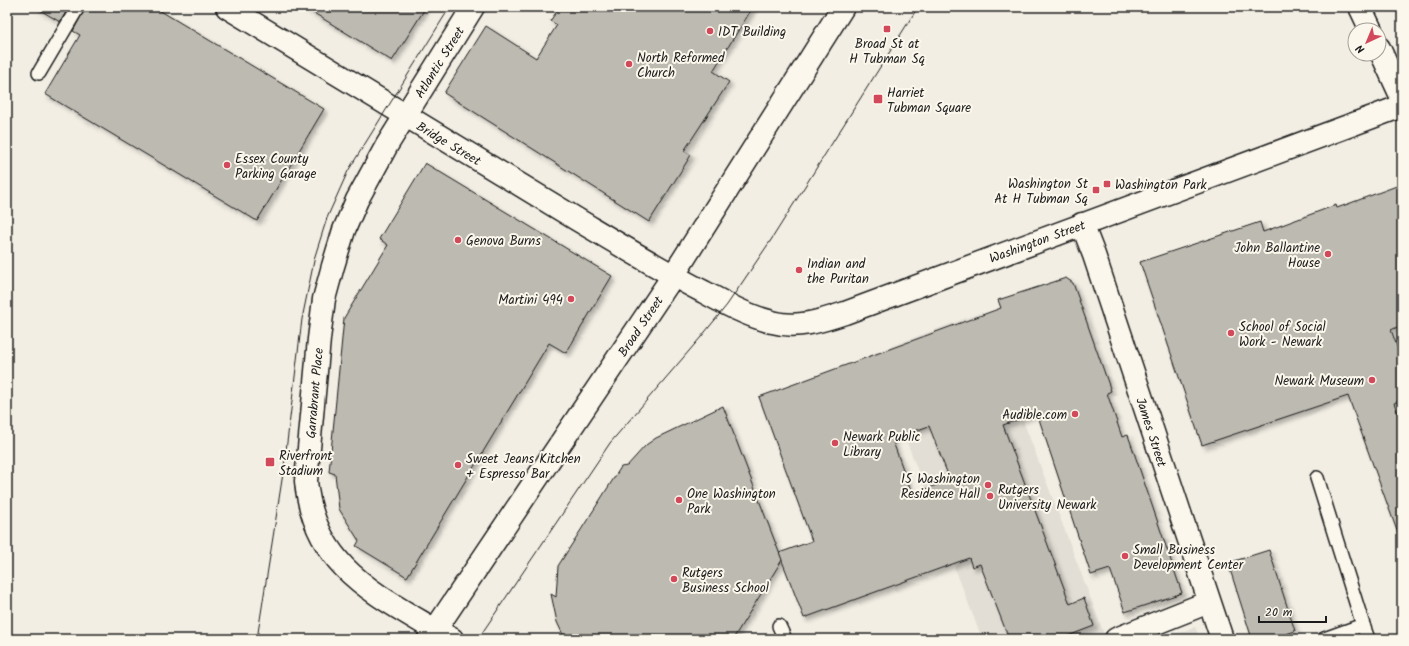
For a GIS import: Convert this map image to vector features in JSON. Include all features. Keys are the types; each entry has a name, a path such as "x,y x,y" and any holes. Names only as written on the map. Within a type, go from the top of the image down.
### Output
{"main road":[{"name":"Bridge Street","path":"227,7 404,116 673,276"},
{"name":"Atlantic Street","path":"404,116 473,7"},
{"name":"Broad Street","path":"438,636 673,276 843,7"},
{"path":"1360,7 1367,22"},
{"path":"1385,62 1402,98"},
{"name":"Washington Street","path":"673,276 727,305 754,317 774,323 799,325 821,321 1402,106"},
{"name":"Garrabrant Place","path":"404,116 357,200 344,230 324,299 306,481 308,499 314,522 324,542 338,562 360,582 438,636"},
{"name":"James Street","path":"1082,224 1094,255 1222,639"},
{"path":"1116,639 1209,602"}],"lane":[{"path":"39,73 78,7"},
{"path":"1317,478 1368,639"},
{"path":"1324,639 1363,625"},
{"path":"779,626 785,639"}],"shaded area":[{"name":"Rutgers University Newark","path":"982,312 1106,639 982,639 873,353"},
{"path":"1195,627 1200,639 1163,639"}],"building":[{"path":"35,7 69,7 60,22"},
{"name":"Essex County Parking Garage","path":"86,7 154,7 324,109 257,221 45,94 80,35 73,31"},
{"path":"304,7 426,7 392,61"},
{"path":"560,7 753,7 713,71 729,82 684,151 691,155 649,222 444,93 486,26 536,58 557,25 550,21"},
{"path":"425,163 612,276 566,353 549,343 407,577 356,546 359,541 339,509 335,474 329,472 344,318 388,245 379,239"},
{"path":"1402,184 1402,325 1391,330 1402,360 1402,400 1394,403 1402,424 1402,538 1400,539 1348,396 1202,445 1140,262 1260,222 1263,232 1336,205 1337,208"},
{"path":"1066,278 1073,283 1111,391 1107,393 1122,437 1128,435 1182,593 1125,612 1110,569 1091,575 1037,413 1003,425 1070,604 1084,598 1094,626 1060,639 1009,639 980,564 972,567 969,558 804,618 779,553 812,541 759,397 1001,308 998,300","holes":["929,426 950,480 912,494 892,439"]},
{"name":"One Washington Park","path":"723,406 782,560 733,639 565,639 557,622 551,594 556,597 558,566 621,467 627,466 646,445 656,438"},
{"path":"1269,550 1295,631 1272,639 1252,639 1228,563"}],"tram line":[{"path":"257,639 284,467 302,319 315,256 327,218 348,171 450,7"},
{"path":"478,639 610,443 727,305 771,240 918,7"}],"place":[{"name":"Broad St at H Tubman Sq","path":"887,29"},
{"name":"IDT Building","path":"710,31"},
{"name":"North Reformed Church","path":"629,64"},
{"name":"Harriet Tubman Square","path":"878,99"},
{"name":"Essex County Parking Garage","path":"227,165"},
{"name":"Washington Park","path":"1107,184"},
{"name":"Washington St At H Tubman Sq","path":"1096,190"},
{"name":"Genova Burns","path":"458,240"},
{"name":"John Ballantine House","path":"1328,254"},
{"name":"Indian and the Puritan","path":"799,270"},
{"name":"Martini 494","path":"571,299"},
{"name":"School of Social Work - Newark","path":"1231,333"},
{"name":"Newark Museum","path":"1372,380"},
{"name":"Audible.com","path":"1075,414"},
{"name":"Newark Public Library","path":"835,443"},
{"name":"Riverfront Stadium","path":"270,462"},
{"name":"Sweet Jeans Kitchen + Espresso Bar","path":"458,465"},
{"name":"15 Washington Residence Hall","path":"988,485"},
{"name":"Rutgers University Newark","path":"990,496"},
{"name":"One Washington Park","path":"679,500"},
{"name":"Small Business Development Center","path":"1125,556"},
{"name":"Rutgers Business School","path":"674,579"}]}
